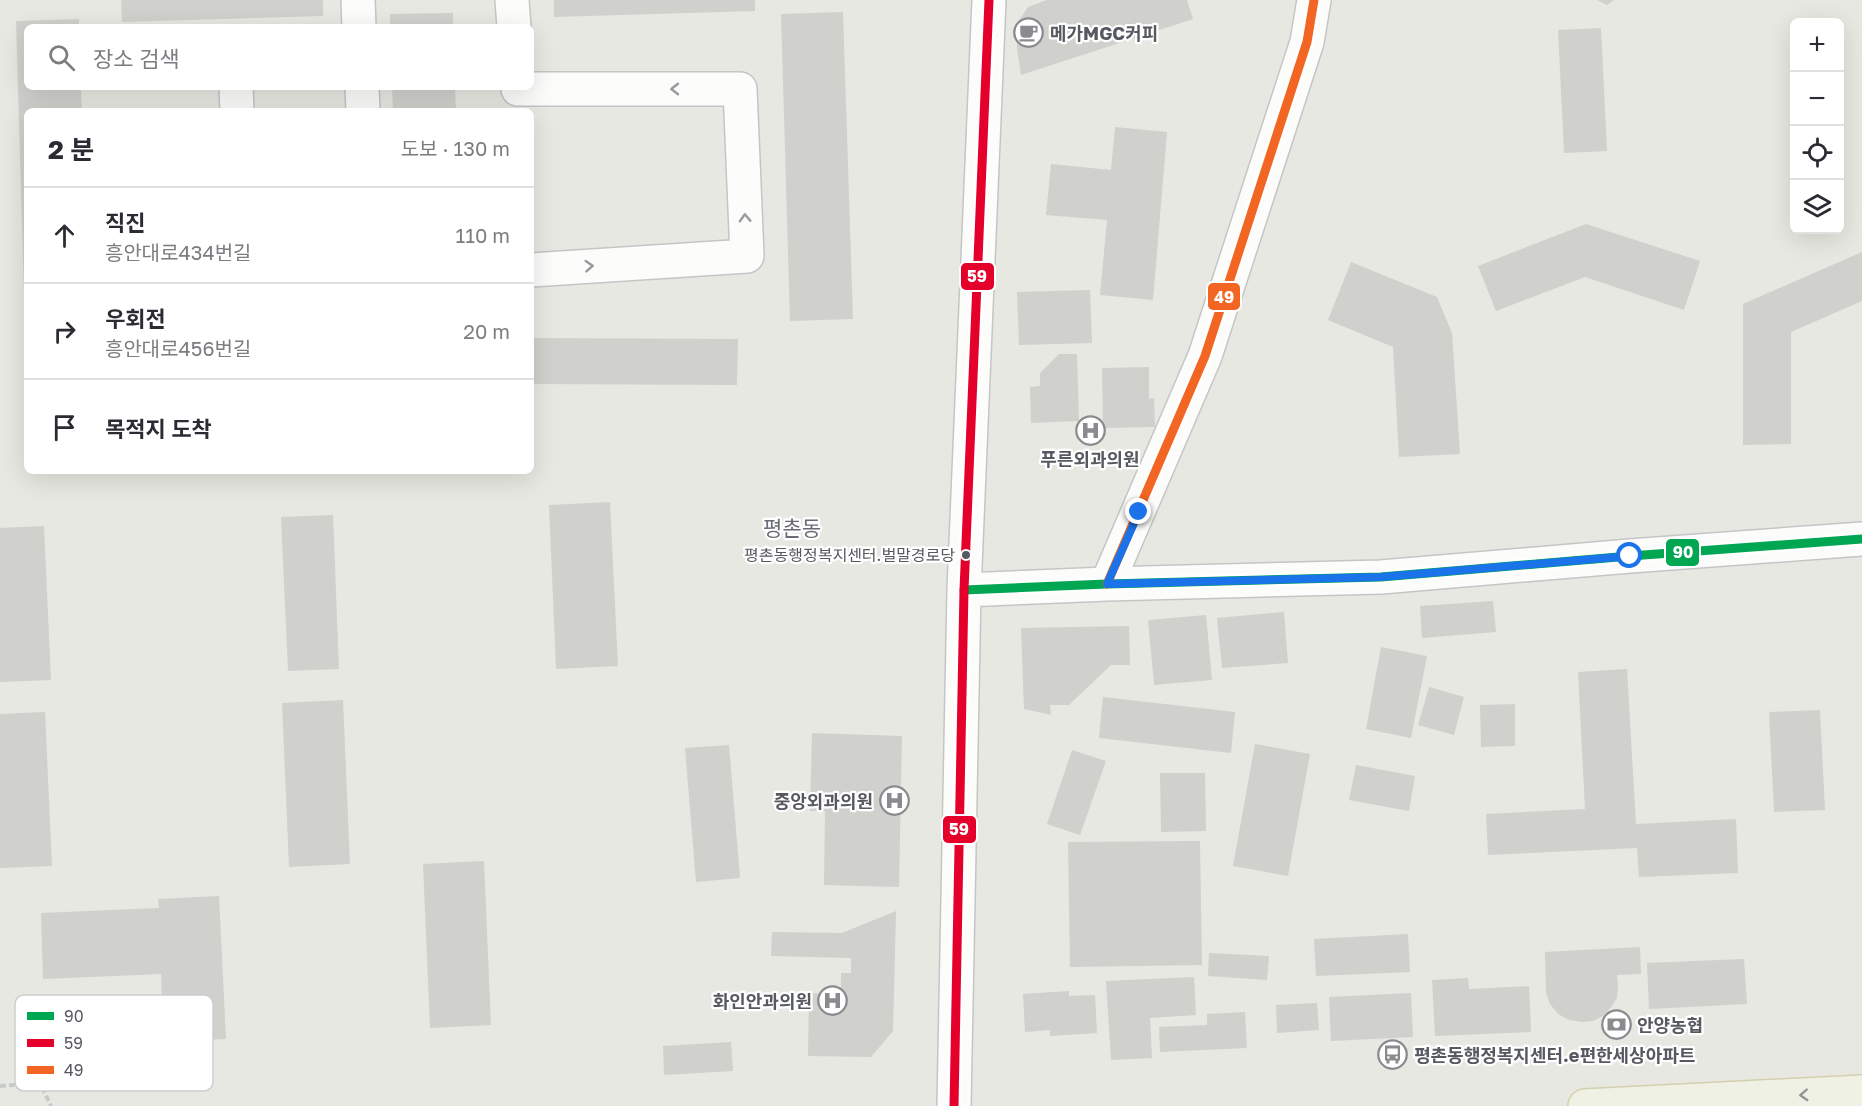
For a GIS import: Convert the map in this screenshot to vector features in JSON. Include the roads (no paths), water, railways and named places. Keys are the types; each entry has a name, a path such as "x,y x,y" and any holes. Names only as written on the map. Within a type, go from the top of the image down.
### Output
{"main road":[{"path":"1586,1106 1862,1092"}],"street":[{"path":"358,0 359,24"},
{"path":"512,0 514,24"},
{"path":"954,1106 964,590 989,0"},
{"path":"1107,584 1205,356 1307,42 1314,0"},
{"path":"518,96 740,89 747,256 534,270"},
{"path":"236,90 237,108"},
{"path":"362,90 363,108"},
{"path":"964,590 1381,577 1862,539"}],"place":[{"name":"메가MGC커피","path":"1029,33"},
{"name":"푸른외과의원","path":"1090,430"},
{"name":"평촌동행정복지센터.벌말경로당","path":"966,555"},
{"name":"중앙외과의원","path":"894,801"},
{"name":"화인안과의원","path":"833,1001"},
{"name":"안양농협","path":"1616,1025"},
{"name":"평촌동행정복지센터.e편한세상아파트","path":"1393,1055"}],"district":[{"name":"평촌동","path":"792,528"}]}
